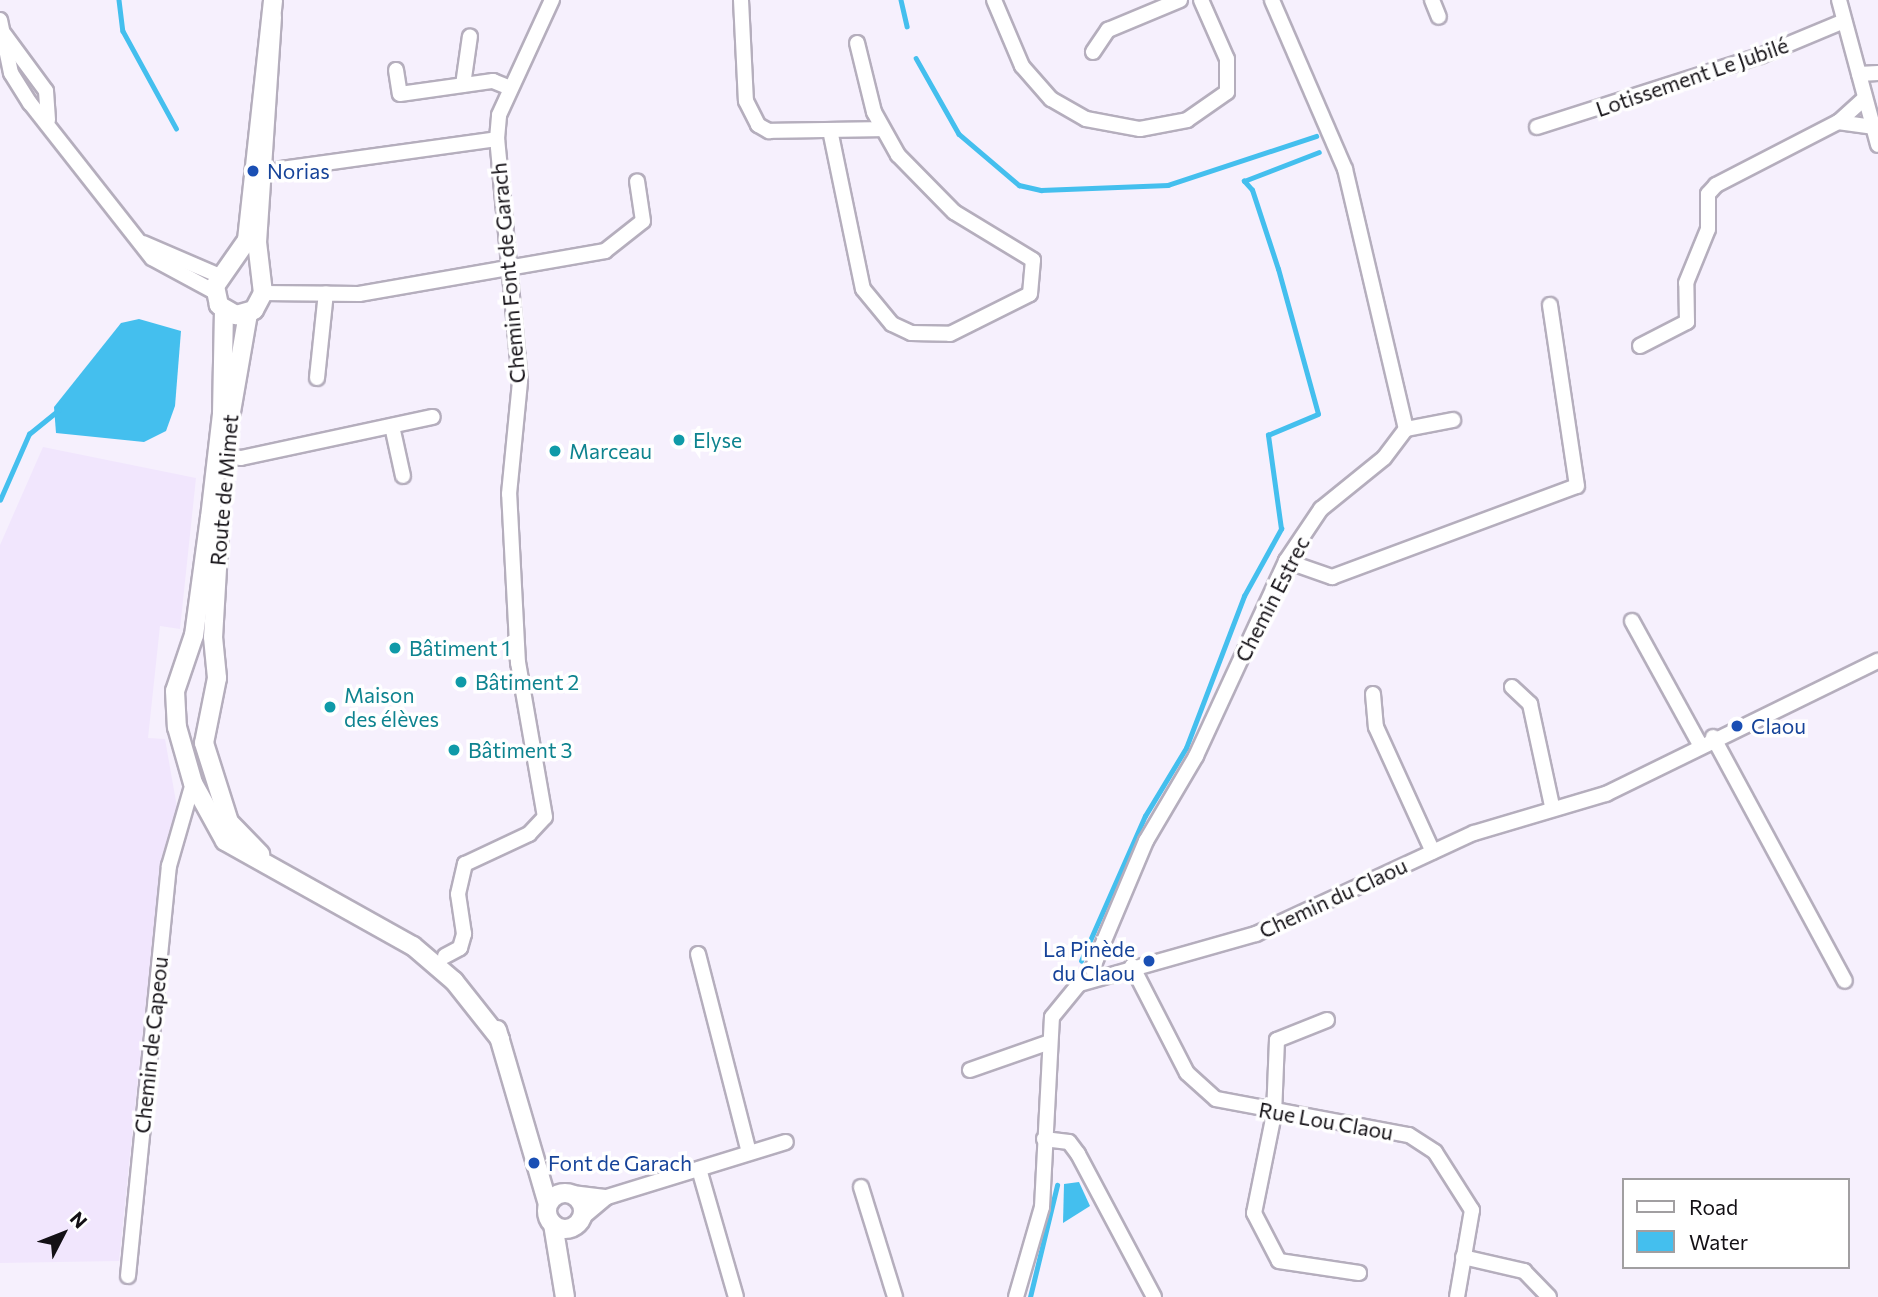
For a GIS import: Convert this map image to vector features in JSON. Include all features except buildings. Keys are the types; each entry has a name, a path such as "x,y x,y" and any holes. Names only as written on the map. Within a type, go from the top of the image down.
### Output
{"street":[{"name":"Chemin Font de Garach","path":"445,956 460,948 464,934 458,894 465,864 529,834 545,817 518,663 509,527 520,381 497,139 510,88 540,37 552,0"},
{"path":"741,0 750,115 769,131 881,129"},
{"path":"994,0 1022,66 1051,99 1086,118 1140,129 1187,120 1227,92 1227,60 1201,0"},
{"path":"1094,52 1108,30 1180,0"},
{"path":"1272,0 1345,169 1406,429 1453,420"},
{"path":"1432,0 1439,17"},
{"path":"1839,0 1878,145"},
{"path":"222,279 247,240 272,8"},
{"path":"260,284 272,8"},
{"name":"Lotissement Le Jubilé","path":"1537,127 1760,56 1844,21"},
{"path":"1,25 46,91 48,120"},
{"path":"1,25 11,73 144,243 222,279 326,293 359,294 610,249 643,221 637,181"},
{"path":"463,85 470,36"},
{"path":"830,130 863,289 879,313 911,333 940,335 1024,300 1033,260 954,212 881,129 857,43"},
{"path":"11,73 29,65"},
{"path":"396,70 400,94 493,80 510,88"},
{"path":"1859,74 1878,73"},
{"path":"1640,346 1687,322 1686,283 1708,229 1708,194 1716,185 1838,122 1865,98"},
{"path":"1838,122 1872,127"},
{"path":"281,169 497,139"},
{"name":"Route de Mimet","path":"222,279 224,310 221,455 213,637 216,669 204,743 213,783 247,845 304,883"},
{"name":"Route de Mimet","path":"260,284 248,314 221,455 194,635 184,660 175,708 194,783 202,804 232,847 331,897 436,963 500,1039"},
{"path":"317,378 326,293"},
{"path":"1286,561 1332,577 1577,486 1550,305"},
{"path":"224,310 248,314"},
{"path":"221,455 433,418"},
{"path":"392,426 403,476"},
{"name":"Chemin Estrec","path":"1095,978 1093,967 1146,841 1196,756 1286,561 1321,509 1384,458 1406,429"},
{"path":"1632,621 1706,740 1845,981"},
{"path":"184,660 202,655 216,669"},
{"name":"Chemin du Claou","path":"1016,1297 1042,1207 1047,1043 1052,1017 1067,995 1095,978 1132,966 1256,934 1433,852 1552,806 1606,794 1706,740 1878,661"},
{"path":"1513,687 1530,704 1552,806"},
{"path":"1373,694 1376,727 1433,852"},
{"path":"175,708 193,722 211,712"},
{"name":"Chemin de Capeou","path":"128,1276 169,866 187,818 194,783"},
{"name":"Chemin de Capeou","path":"187,818 202,804 213,783"},
{"name":"Route de Mimet","path":"331,897 397,923 445,956 484,1003 500,1039 553,1224"},
{"path":"698,954 749,1153"},
{"name":"Rue Lou Claou","path":"1132,966 1196,1087 1216,1099 1274,1114 1409,1135 1435,1152 1472,1210 1457,1297"},
{"path":"1327,1020 1277,1040 1274,1114 1254,1213 1263,1241 1279,1261 1359,1273"},
{"path":"970,1070 1047,1043"},
{"path":"1044,1139 1069,1142 1078,1154 1154,1297"},
{"path":"548,1204 569,1193 607,1197 786,1142"},
{"name":"Route de Mimet","path":"534,1153 583,1206 578,1223"},
{"path":"699,1168 737,1297"},
{"path":"861,1187 895,1297"},
{"path":"559,1273 578,1223 607,1197"},
{"path":"565,1297 553,1224 578,1223"},
{"path":"1463,1257 1524,1271 1549,1297"}],"shaded area":[{"path":"43,447 196,478 180,629 160,626 148,738 165,739 178,813 160,866 119,1261 0,1263 0,545"}],"water":[{"path":"139,319 181,331 175,406 166,431 144,442 56,433 54,407 121,323"},
{"path":"1079,1182 1090,1206 1063,1223 1064,1184"}],"waterway":[{"path":"119,0 123,31 176,128"},
{"path":"901,0 907,26"},
{"path":"916,58 959,134 1019,185 1041,190 1168,185 1316,136"},
{"path":"1081,961 1145,816 1186,748 1244,596 1281,529 1268,435 1318,414 1278,269 1252,190 1244,181 1319,152"},
{"path":"0,500 29,434 59,410"},
{"path":"1030,1297 1057,1185"}],"place":[{"name":"Norias","path":"253,171"},
{"name":"Elyse","path":"679,440"},
{"name":"Marceau","path":"555,451"},
{"name":"Bâtiment 1","path":"395,648"},
{"name":"Bâtiment 2","path":"461,682"},
{"name":"Maison des élèves","path":"330,707"},
{"name":"Claou","path":"1737,726"},
{"name":"Bâtiment 3","path":"454,750"},
{"name":"La Pinède du Claou","path":"1149,961"},
{"name":"Font de Garach","path":"534,1163"}]}
